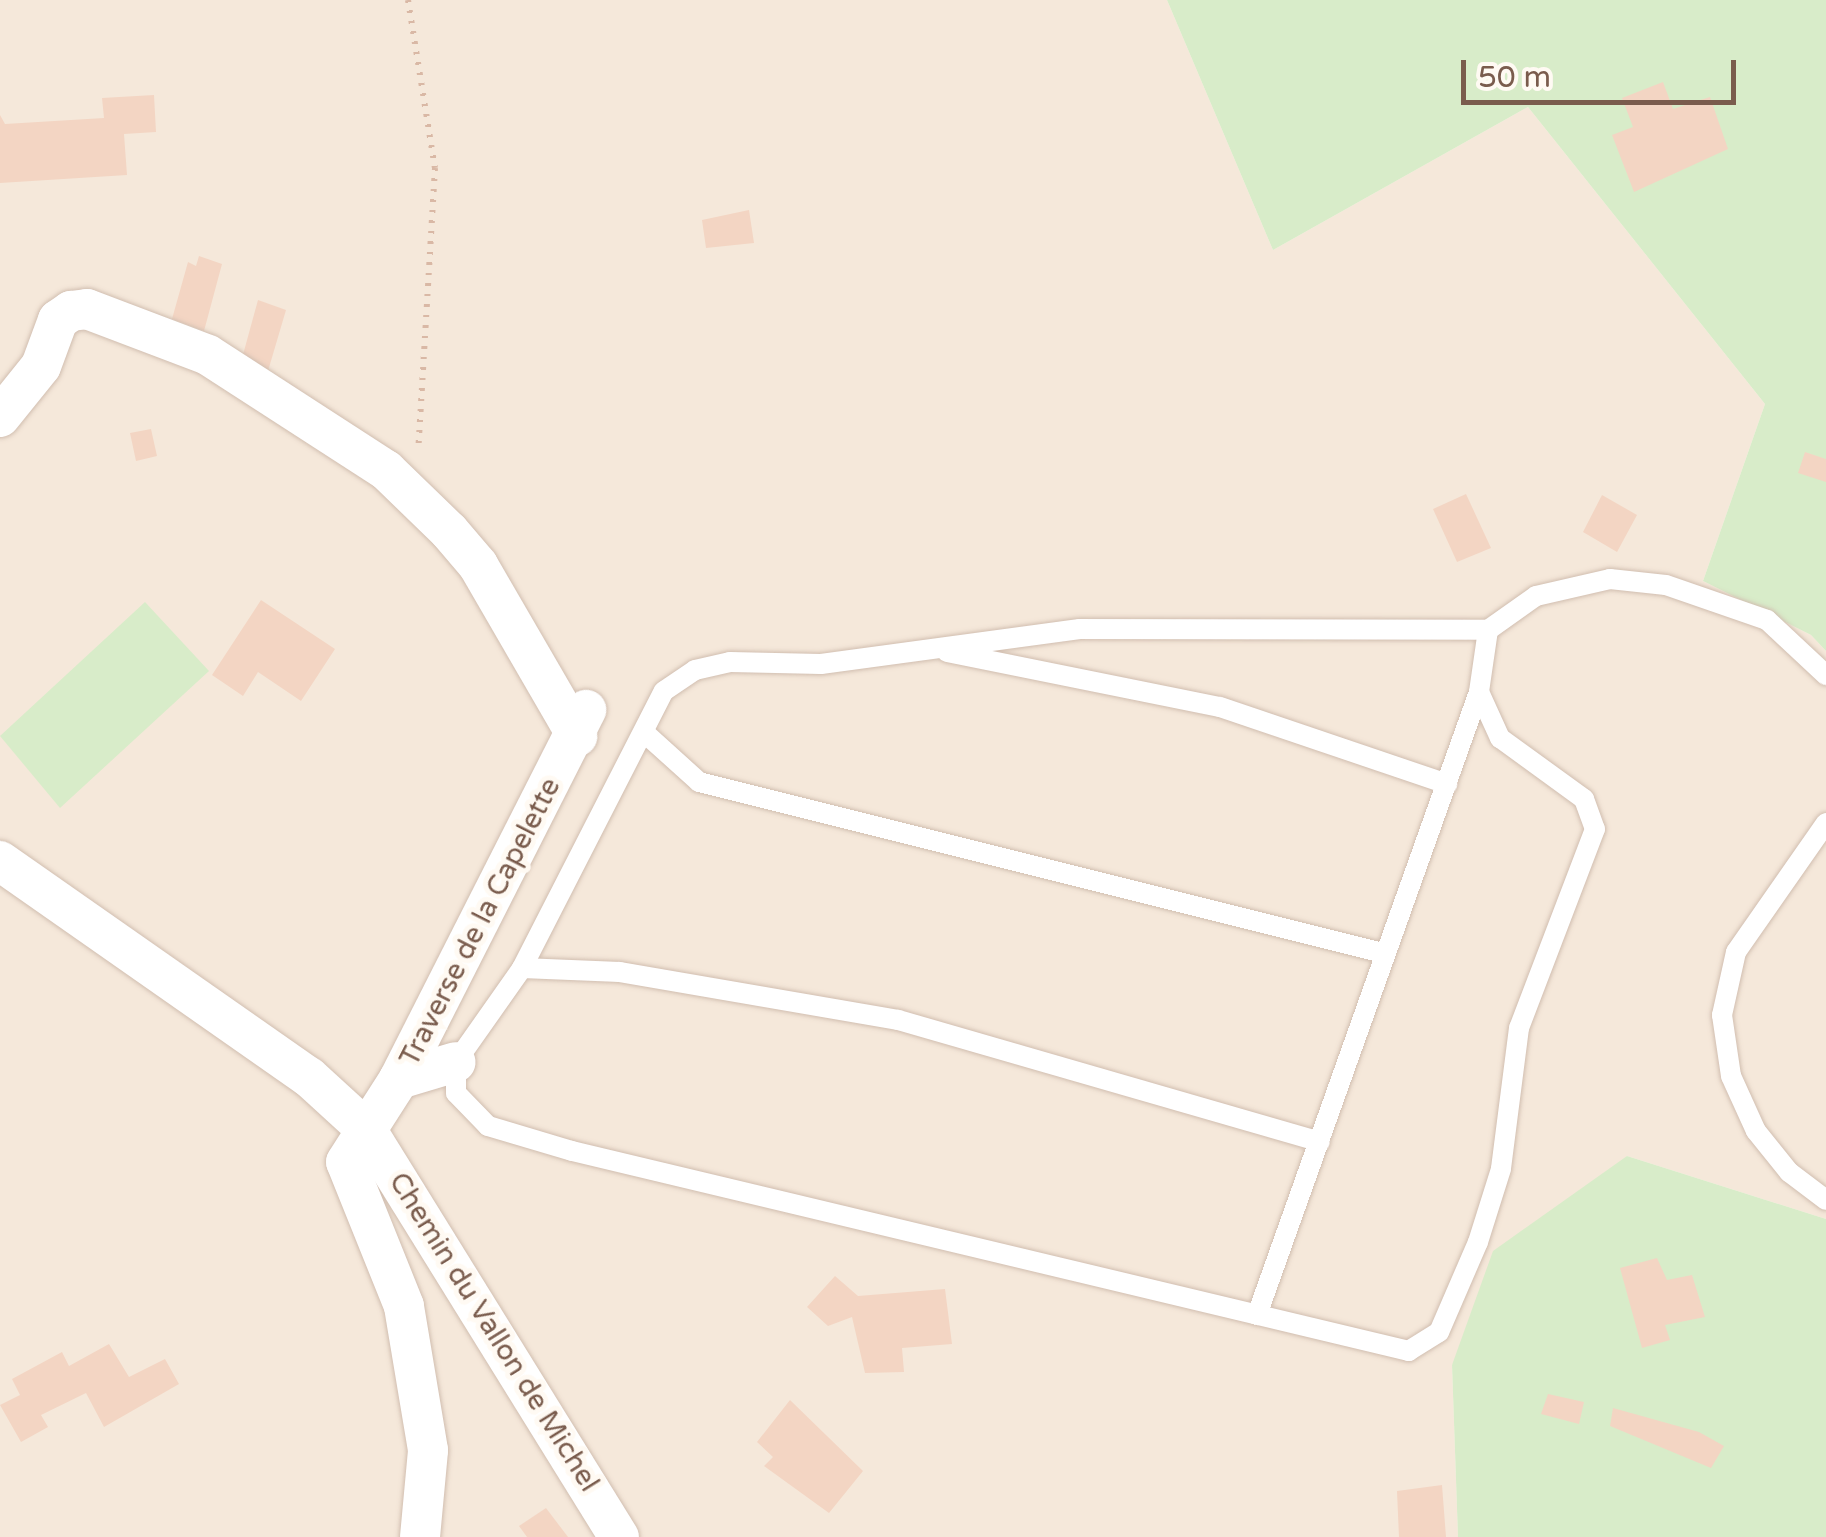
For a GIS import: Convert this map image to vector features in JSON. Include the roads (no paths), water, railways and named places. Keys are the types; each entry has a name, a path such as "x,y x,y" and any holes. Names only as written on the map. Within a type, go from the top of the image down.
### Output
{"street":[{"name":"Traverse de la Capelette","path":"0,417 42,366 58,320 87,309 208,356 386,470 413,496 478,565 582,723 400,1078 346,1162 404,1306 428,1450 420,1537"},
{"name":"Chemin du Vallon de Michel","path":"0,861 309,1077 366,1129 619,1537"},
{"path":"400,1078 456,1062"}],"lane":[{"path":"1479,692 1500,738 1584,799 1596,829 1518,1028 1501,1170 1478,1242 1439,1332 1409,1351 488,1126 456,1093 456,1062 522,968 647,735 664,692 694,670 1080,630 1212,625 1488,630 1536,596 1610,579 1666,585 1767,620 1826,675"},
{"path":"1258,1315 1383,953 1479,692 1488,630"},
{"path":"930,648 1220,708 1447,784"},
{"path":"647,735 699,782 1383,953"},
{"path":"1826,823 1736,952 1722,1015 1731,1076 1756,1131 1790,1172 1826,1200"},
{"path":"522,968 620,972 898,1020 1320,1142"}]}
